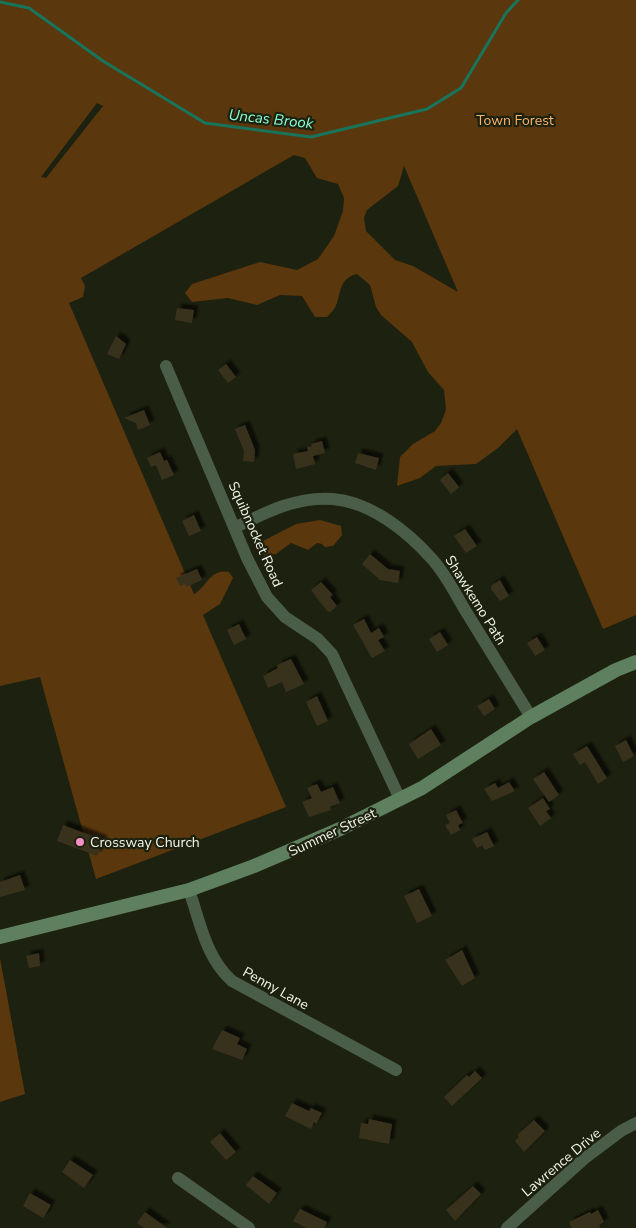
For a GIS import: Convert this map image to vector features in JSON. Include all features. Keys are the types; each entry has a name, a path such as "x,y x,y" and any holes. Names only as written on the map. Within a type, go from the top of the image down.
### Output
{"main road":[{"name":"Summer Street","path":"0,937 189,890 254,866 340,829 400,800 469,759 531,717 616,670 636,662"}],"street":[{"name":"Squibnocket Road","path":"166,366 267,597 285,617 318,639 332,654 400,800"},
{"name":"Shawkemo Path","path":"236,527 265,512 310,500 334,499 377,513 409,536 433,560 531,717"},
{"name":"Penny Lane","path":"189,890 211,957 219,970 232,981 396,1070"},
{"name":"Lawrence Drive","path":"507,1228 585,1158 621,1131 636,1123"},
{"path":"178,1178 248,1228"}],"green space":[{"name":"Town Forest","path":"0,0 636,0 636,615 603,629 517,429 498,448 476,464 436,466 420,478 397,486 400,457 413,444 435,431 441,423 446,410 444,390 428,372 412,342 381,315 376,307 370,285 357,274 345,281 333,311 327,317 315,317 302,296 280,295 257,305 228,298 192,302 185,293 192,284 260,262 297,270 318,259 334,236 343,211 344,198 338,184 317,178 305,158 294,155 81,278 85,286 83,297 69,303 194,594 217,573 229,572 233,578 220,604 203,615 286,807 96,879 40,677 0,686","holes":["97,103 103,106 46,178 41,177","404,166 458,292 413,266 395,260 366,231 364,218 367,210 398,186"]},
{"path":"320,520 341,526 342,535 333,546 325,547 317,543 308,550 291,543 276,554 264,556 261,542 296,524"},
{"path":"0,958 25,1094 0,1102"}],"building":[{"path":"177,308 194,310 192,323 175,320"},
{"path":"116,336 126,344 119,359 107,354"},
{"path":"226,364 236,377 228,383 218,370"},
{"path":"144,410 150,425 138,430 136,423 124,418"},
{"path":"245,425 255,450 254,462 243,461 244,451 235,429"},
{"path":"322,441 325,453 313,456 315,464 296,469 293,454 308,451 307,447 312,446 311,444"},
{"path":"160,452 164,461 167,460 174,475 162,480 156,465 151,467 147,458"},
{"path":"358,453 379,458 376,470 355,463"},
{"path":"448,473 459,487 451,494 440,480"},
{"path":"194,515 201,531 189,536 182,521"},
{"path":"465,529 477,546 466,553 454,536"},
{"path":"370,554 388,569 400,571 398,583 380,580 362,564"},
{"path":"197,569 202,580 186,587 185,584 180,586 176,578"},
{"path":"500,580 509,596 500,601 491,589 491,586"},
{"path":"321,582 333,595 330,597 337,606 330,612 327,611 311,590"},
{"path":"364,619 371,633 379,628 384,637 378,640 385,651 372,658 353,625"},
{"path":"239,624 246,639 234,645 227,630"},
{"path":"440,632 448,645 437,652 429,639"},
{"path":"537,637 545,650 535,656 527,643"},
{"path":"291,659 304,684 286,692 282,682 268,688 263,676 278,668 277,665"},
{"path":"317,696 328,721 317,726 306,702"},
{"path":"489,699 495,709 484,716 477,706"},
{"path":"431,729 441,745 418,759 409,744"},
{"path":"626,740 634,756 623,762 615,746"},
{"path":"587,746 607,778 598,784 585,762 580,765 573,754"},
{"path":"544,772 559,795 549,802 533,779"},
{"path":"509,782 515,791 492,801 484,789 495,783 498,788"},
{"path":"317,784 321,792 333,787 340,803 330,807 331,810 309,817 302,802 312,798 307,788"},
{"path":"543,798 550,809 546,811 551,818 540,826 528,808"},
{"path":"456,810 463,823 458,825 460,830 451,835 445,825 450,823 446,815"},
{"name":"Crossway Church","path":"63,825 103,840 97,856 57,841"},
{"path":"487,832 494,846 485,850 482,845 477,848 472,839"},
{"path":"20,875 25,890 0,897 0,882"},
{"path":"419,889 432,916 417,923 404,896"},
{"path":"462,950 475,978 462,986 445,960"},
{"path":"39,953 40,966 29,968 26,956"},
{"path":"222,1030 240,1038 237,1044 247,1049 242,1060 212,1049"},
{"path":"475,1071 482,1078 452,1106 444,1097 467,1075 469,1077"},
{"path":"292,1103 309,1111 311,1108 322,1113 311,1129 285,1116"},
{"path":"369,1119 392,1124 389,1144 359,1138 361,1123 368,1124"},
{"path":"534,1120 545,1131 524,1152 515,1141 519,1137 517,1135"},
{"path":"220,1133 236,1152 226,1160 210,1142"},
{"path":"70,1160 93,1175 84,1188 62,1172"},
{"path":"253,1176 277,1193 269,1204 246,1185"},
{"path":"473,1186 481,1194 455,1221 446,1210"},
{"path":"30,1193 51,1205 43,1218 23,1206"},
{"path":"300,1209 327,1222 324,1228 306,1228 293,1221"},
{"path":"598,1210 604,1222 599,1225 600,1228 572,1228 569,1222"},
{"path":"145,1212 167,1228 144,1228 137,1223"}],"waterway":[{"name":"Uncas Brook","path":"0,2 29,8 103,61 205,123 311,137 427,109 461,88 506,13 518,0"}],"place":[{"name":"Crossway Church","path":"80,842"}]}
